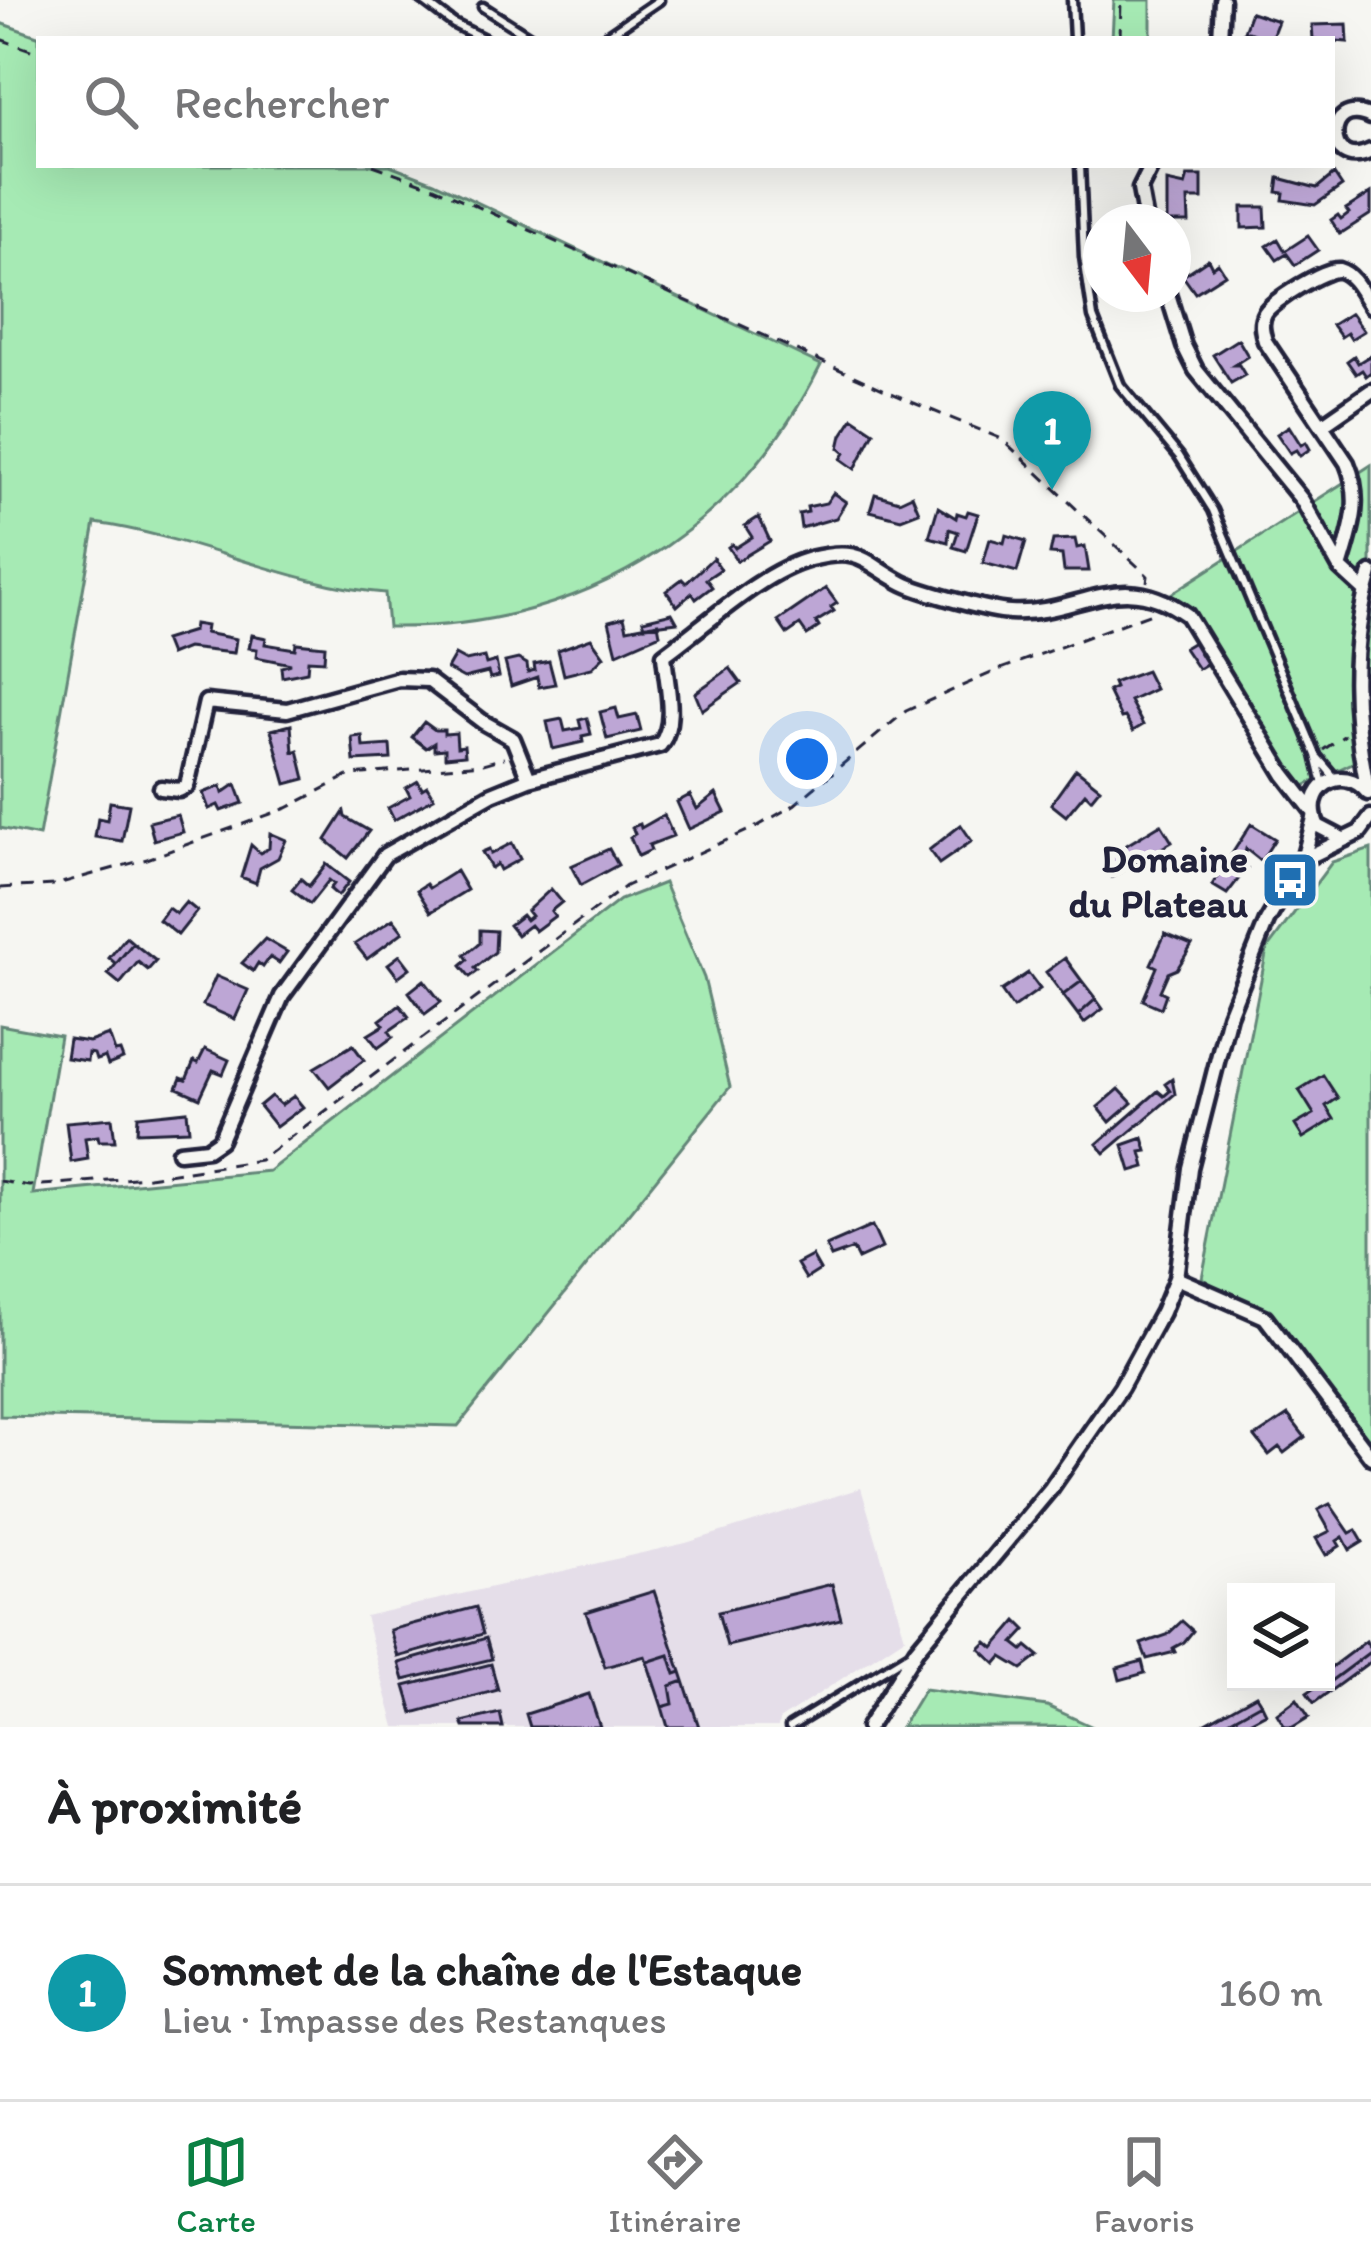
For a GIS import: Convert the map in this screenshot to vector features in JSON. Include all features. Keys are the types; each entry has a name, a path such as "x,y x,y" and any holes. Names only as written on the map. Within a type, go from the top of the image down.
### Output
{"street":[{"path":"1220,36 1222,0"},
{"path":"1335,135 1342,118 1366,115 1371,99"},
{"path":"1335,138 1351,156 1370,155"},
{"path":"1143,204 1140,189 1150,168"},
{"path":"1340,568 1354,522 1356,484 1265,341 1263,316 1324,272 1338,270 1356,284 1371,306"},
{"path":"1174,312 1196,370 1302,500 1340,568 1366,591"},
{"path":"1322,425 1371,391"},
{"path":"179,1152 207,1149 220,1140 282,996 385,855 492,794 529,779 660,746 668,736 669,717 664,655 787,567 813,559 841,554 864,557 904,584 1008,613 1117,592 1173,604 1187,615 1324,832 1341,838"},
{"path":"1369,795 1358,734 1355,631 1371,573"},
{"path":"161,788 188,786 206,702 287,710 399,680 428,680 513,740 529,779"},
{"path":"868,1727 916,1650 1063,1471 1121,1387 1176,1278 1190,1168 1229,1015 1268,921 1303,860 1313,814 1331,782 1360,752"},
{"path":"1292,787 1331,782 1369,795"},
{"path":"1303,860 1341,838 1365,832 1371,817"},
{"path":"1176,1278 1264,1317 1371,1456"}],"lane":[{"path":"422,0 478,36"},
{"path":"606,36 659,0"},
{"path":"1072,0 1074,36"},
{"path":"483,7 528,36"},
{"path":"1080,168 1084,257 1093,317 1120,385 1179,456 1213,510 1331,782"},
{"path":"790,1727 916,1650"}],"path":[{"path":"1120,0 1120,36"},
{"path":"0,40 36,52"},
{"path":"382,168 1002,439 1148,576 1146,595"},
{"path":"0,1181 28,1186 148,1177 260,1160 626,886 794,805 906,711 998,670 1173,604"},
{"path":"1316,755 1349,733 1358,734"},
{"path":"0,888 54,885 147,859 287,808 350,775 483,764 522,753"}],"shaded area":[{"path":"861,1488 905,1637 779,1720 778,1727 395,1727 365,1616 686,1543"}],"green space":[{"path":"1114,0 1151,0 1151,36 1112,36"},
{"path":"0,23 37,36 36,168 398,168 821,365 786,425 744,478 696,523 644,561 586,590 523,611 457,624 388,627 385,593 313,581 168,538 95,523 39,836 0,828"},
{"path":"1371,465 1371,754 1300,788 1171,594"},
{"path":"1371,849 1371,1463 1246,1308 1202,1278 1267,949 1332,862"},
{"path":"664,883 704,978 730,1087 458,1426 0,1416 0,1025 60,1036 33,1194 269,1171 620,900"},
{"path":"924,1689 1047,1706 1093,1727 901,1727"}],"building":[{"path":"1251,12 1278,21 1272,36 1244,31"},
{"path":"1347,24 1348,42 1335,41 1335,36 1313,36 1312,25"},
{"path":"1334,174 1342,186 1315,205 1283,200 1284,193 1277,192 1279,178 1317,188"},
{"path":"1188,176 1202,176 1202,199 1167,204 1167,182 1185,186"},
{"path":"1371,193 1371,214 1340,234 1331,220 1338,215 1341,219 1349,213 1346,209"},
{"path":"1242,207 1265,207 1266,227 1242,228"},
{"path":"1308,236 1318,250 1295,265 1287,254 1277,260 1267,246 1278,239 1285,251"},
{"path":"1208,259 1212,267 1218,263 1225,274 1195,293 1191,271"},
{"path":"1351,313 1364,331 1351,339 1347,333 1341,337 1332,325"},
{"path":"1238,339 1248,356 1234,365 1245,375 1231,383 1213,355"},
{"path":"1371,355 1371,372 1366,376 1362,370 1356,374 1347,361 1354,356 1358,363"},
{"path":"853,418 874,432 855,469 841,459 845,453 839,448"},
{"path":"1289,426 1301,445 1306,442 1310,449 1300,456 1296,450 1290,453 1277,434"},
{"path":"833,493 846,502 836,518 801,528 799,514 826,503"},
{"path":"875,494 899,501 912,495 919,512 901,519 870,511"},
{"path":"938,507 956,518 957,513 966,516 968,511 978,514 966,551 953,547 958,532 949,529 948,542 929,537"},
{"path":"759,517 770,541 737,561 728,547 735,548 752,537 745,526"},
{"path":"1006,535 1026,541 1017,572 983,563 990,539 1004,543"},
{"path":"1075,539 1077,548 1085,546 1089,571 1064,571 1062,555 1050,554 1053,540"},
{"path":"713,558 721,569 706,579 712,587 696,599 692,593 677,606 666,591 682,579 686,583"},
{"path":"826,588 837,603 831,607 834,611 816,622 819,627 807,635 800,625 787,634 778,621"},
{"path":"672,613 677,622 645,626 643,620"},
{"path":"624,617 627,629 658,623 660,634 617,653 609,621"},
{"path":"194,624 206,626 205,633 236,639 234,653 187,648 170,655 164,640 193,631"},
{"path":"252,635 266,638 265,644 295,649 296,643 325,646 324,661 308,660 307,672 282,677 281,667 291,664 256,657 257,649 249,648"},
{"path":"591,638 604,656 592,668 564,675 558,650"},
{"path":"1194,642 1208,663 1198,669 1184,648"},
{"path":"455,655 466,661 484,657 486,664 496,661 499,676 490,678 488,672 464,678 447,669"},
{"path":"518,659 527,664 528,672 535,670 534,664 549,661 555,684 539,687 537,677 511,686 505,662"},
{"path":"730,668 741,683 702,710 695,693"},
{"path":"1146,671 1155,689 1130,701 1143,725 1133,731 1108,691 1115,688 1113,683"},
{"path":"616,708 619,719 637,715 641,731 607,739 600,712"},
{"path":"587,718 591,734 582,736 583,742 553,749 547,722 562,719 565,731 581,728 579,720"},
{"path":"424,722 444,734 456,733 457,747 464,746 465,755 445,757 445,749 434,750 434,743 426,748 412,737"},
{"path":"291,725 293,752 298,750 305,779 286,784 271,730"},
{"path":"362,736 363,747 390,745 391,759 354,761 352,737"},
{"path":"1076,769 1100,788 1091,799 1085,793 1066,816 1051,804"},
{"path":"418,781 434,798 394,820 388,808 410,796 406,788"},
{"path":"236,784 243,803 221,811 218,805 209,809 203,793 221,786 223,793"},
{"path":"716,794 725,812 689,829 677,802 690,795 697,809"},
{"path":"110,802 129,805 122,841 95,837 98,818 107,820"},
{"path":"344,812 369,831 348,858 326,840"},
{"path":"178,815 183,832 154,840 149,822"},
{"path":"664,815 673,836 649,845 651,850 638,856 630,837 635,834 632,827 640,824 641,828"},
{"path":"1161,824 1172,842 1112,877 1102,860"},
{"path":"1251,824 1275,839 1261,861 1246,849 1242,865 1247,868 1227,894 1212,885"},
{"path":"961,825 972,841 939,864 929,850"},
{"path":"270,833 286,840 278,858 260,868 256,883 241,877 251,845 260,853 269,848"},
{"path":"512,843 520,859 500,870 497,864 491,868 482,852 489,849 491,854"},
{"path":"609,849 618,865 581,885 571,866"},
{"path":"326,864 349,882 338,896 329,880 310,904 292,890 301,879 309,886"},
{"path":"456,871 467,890 431,912 417,890"},
{"path":"551,889 562,902 551,911 555,916 535,931 530,925 517,935 509,925 522,915 526,920 531,916 527,911"},
{"path":"186,902 197,911 178,935 159,920 168,908 176,914"},
{"path":"393,919 403,932 367,959 355,944"},
{"path":"480,930 496,931 495,952 470,977 461,966 468,960 465,955 480,943"},
{"path":"1165,934 1192,945 1177,969 1168,973 1160,991 1166,994 1161,1008 1143,1000 1157,967 1151,964"},
{"path":"126,937 133,943 116,964 109,958"},
{"path":"265,939 287,952 279,963 270,957 253,971 242,963"},
{"path":"133,943 156,961 148,970 138,962 120,984 108,974"},
{"path":"400,955 410,968 398,977 388,964"},
{"path":"1065,958 1082,981 1063,995 1046,972"},
{"path":"1028,973 1040,989 1013,1008 1001,991"},
{"path":"216,976 248,990 235,1019 203,1005"},
{"path":"424,980 441,1002 425,1014 409,992"},
{"path":"1082,981 1096,999 1078,1015 1063,995"},
{"path":"1096,999 1103,1009 1084,1023 1078,1015"},
{"path":"400,1005 409,1017 389,1031 393,1037 378,1048 368,1035 384,1025 380,1020"},
{"path":"109,1035 123,1059 108,1065 105,1057 96,1060 88,1053 87,1061 66,1058 69,1039 89,1042"},
{"path":"353,1045 364,1060 329,1087 314,1068"},
{"path":"205,1049 229,1060 223,1074 213,1070 200,1098 177,1088"},
{"path":"1323,1075 1338,1098 1326,1106 1334,1119 1303,1138 1295,1125 1314,1114 1299,1090"},
{"path":"1172,1079 1175,1094 1105,1153 1097,1144 1158,1091 1164,1096 1170,1091 1165,1084"},
{"path":"1119,1089 1132,1103 1110,1122 1098,1107"},
{"path":"271,1096 281,1105 294,1096 303,1107 276,1127 259,1106"},
{"path":"187,1111 189,1130 137,1132 138,1116"},
{"path":"112,1118 115,1141 85,1138 88,1159 71,1162 66,1122"},
{"path":"1143,1138 1145,1167 1131,1171 1123,1145"},
{"path":"872,1226 882,1248 858,1259 853,1249 831,1257 826,1246"},
{"path":"812,1256 820,1270 806,1279 797,1264"},
{"path":"1288,1415 1305,1437 1284,1453 1279,1447 1269,1455 1255,1437"},
{"path":"1330,1504 1350,1533 1356,1530 1363,1542 1350,1550 1343,1537 1337,1541 1340,1546 1326,1555 1316,1538 1330,1531 1318,1510"},
{"path":"832,1584 841,1619 727,1646 718,1612"},
{"path":"654,1591 681,1672 675,1674 669,1655 605,1667 586,1612"},
{"path":"476,1607 483,1634 398,1657 390,1630"},
{"path":"1017,1621 1026,1630 1014,1643 1039,1656 1022,1669 1002,1657 996,1664 980,1649 987,1642 994,1648"},
{"path":"1182,1621 1193,1631 1173,1648 1175,1652 1147,1659 1141,1644 1167,1635"},
{"path":"486,1638 492,1659 404,1680 399,1663"},
{"path":"1366,1641 1371,1651 1335,1678 1335,1664"},
{"path":"1371,1651 1371,1661 1335,1688 1335,1678"},
{"path":"669,1655 675,1674 681,1672 684,1681 670,1686 673,1704 662,1707 647,1662"},
{"path":"1142,1661 1145,1673 1120,1680 1117,1668"},
{"path":"491,1664 498,1690 413,1713 405,1686"},
{"path":"684,1681 699,1727 668,1727 662,1707 673,1704 670,1686"},
{"path":"1310,1691 1330,1691 1314,1703"},
{"path":"589,1694 600,1727 530,1727 526,1714"},
{"path":"1256,1695 1261,1703 1218,1727 1199,1727"},
{"path":"1297,1699 1309,1717 1285,1727 1277,1714"},
{"path":"1261,1703 1266,1713 1240,1727 1218,1727"},
{"path":"500,1713 503,1727 464,1727 462,1722"}],"place":[{"name":"Sommet de la chaîne de l'Estaque","path":"1052,490"},
{"name":"Domaine du Plateau","path":"1290,880"}]}
